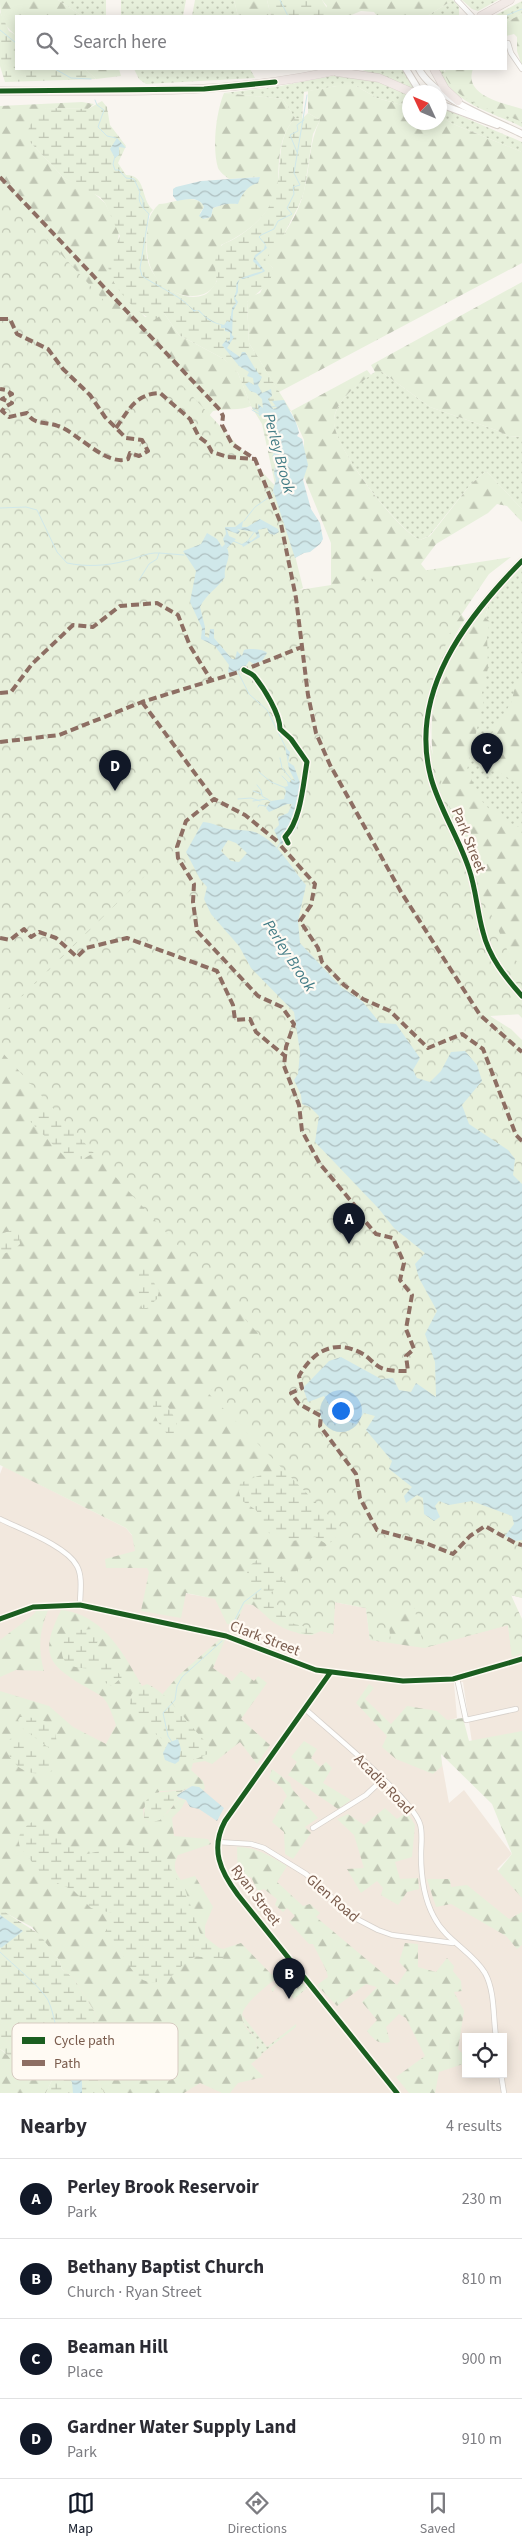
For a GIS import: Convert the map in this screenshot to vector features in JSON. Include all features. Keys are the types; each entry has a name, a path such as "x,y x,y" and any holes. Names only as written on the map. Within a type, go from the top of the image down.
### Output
{"highway":[{"path":"483,15 510,0"},
{"path":"0,91 219,88 275,82 338,70"},
{"path":"435,70 445,89 458,101"},
{"path":"330,72 375,77 402,88"}],"street":[{"path":"457,0 471,15"},
{"path":"508,43 511,53 522,69"},
{"path":"407,70 416,85"},
{"path":"420,70 433,87 522,134"},
{"path":"447,107 522,134"},
{"name":"Park Street","path":"522,561 472,618 452,648 434,688 428,715 427,743 427,759 433,785 469,868 488,948 502,972 522,996"},
{"path":"0,1519 58,1548 75,1562 80,1577 80,1605"},
{"name":"Clark Street","path":"0,1618 34,1607 80,1605 226,1636 301,1665 330,1673 409,1682 458,1678 522,1659"},
{"path":"217,1842 225,1821 330,1673"},
{"path":"458,1678 466,1720 516,1709"},
{"name":"Acadia Road","path":"304,1708 383,1779 419,1820 422,1875 428,1902 436,1921 453,1943 477,1963 488,1979 495,2033"},
{"path":"313,1828 347,1808 383,1779"},
{"name":"Glen Road","path":"217,1842 251,1844 264,1848 306,1874 351,1915 371,1927 392,1935 453,1943"},
{"name":"Ryan Street","path":"217,1842 219,1863 232,1887 397,2093"},
{"path":"502,2078 504,2093"}],"shaded area":[{"path":"3,1466 126,1528 151,1558 160,1589 253,1605 269,1594 332,1634 334,1602 366,1608 370,1640 508,1625 513,1656 522,1653 522,1762 477,1776 463,1682 454,1683 457,1718 435,1724 449,1803 464,1790 512,1854 497,1869 522,1896 522,2093 75,2093 71,2080 178,2080 178,2023 53,2023 42,1990 115,1926 0,1746 0,1474"}],"green space":[{"path":"0,0 58,0 80,15 15,15 15,34 3,20"},
{"path":"58,0 106,0 106,15 80,15"},
{"path":"121,0 186,0 183,15 121,15"},
{"path":"195,0 234,0 238,15 192,15"},
{"path":"234,0 267,0 271,15 238,15"},
{"path":"267,0 322,0 328,10 323,15 271,15"},
{"path":"322,0 453,0 429,15 376,15 374,12 361,11 351,15 322,15 327,6"},
{"path":"453,0 459,7 459,15 429,15"},
{"path":"462,0 498,0 478,11 472,9"},
{"path":"522,1 522,14 507,22 507,15 496,15"},
{"path":"0,12 9,31 15,34 15,70 86,70 96,79 5,82 0,66"},
{"path":"522,14 522,66 517,51 517,37 514,34 507,36 507,22"},
{"path":"86,70 119,70 121,76 96,79"},
{"path":"134,70 251,70 255,78 146,84 139,79"},
{"path":"363,70 404,70 412,85 403,85"},
{"path":"438,70 444,70 522,122 522,127 474,106 454,92"},
{"path":"445,70 473,70 471,78 479,92 496,101 522,109 522,122 475,103 454,89 447,80"},
{"path":"337,75 380,80 402,91 402,105 377,98 356,86 337,86 304,92 302,119 295,118 283,99 224,93 275,87"},
{"path":"337,86 356,86 377,98 402,105 402,130 447,130 447,120 522,152 522,263 279,392 249,343 247,302 252,296 260,293 273,268 264,260 288,228 298,210 304,191 316,128 320,120 308,113 308,91"},
{"path":"224,93 283,99 295,118 283,140 278,182 272,203 258,221 240,235 221,245 217,280 208,292 194,296 178,294 160,282 149,263 147,229 153,211 159,204 193,199 203,204 204,207 200,213 204,219 211,217 213,208 232,202 236,204 247,188 260,177 229,179 218,168 215,151 216,130"},
{"path":"102,101 107,107 110,125 126,146 118,163 126,175 133,176 140,183 146,200 153,210 148,220 146,240 148,263 154,274 165,286 188,297 204,295 210,291 217,281 215,259 220,247 239,236 259,220 270,205 278,183 283,139 295,118 302,119 308,113 320,120 313,134 304,192 299,205 280,242 265,260 273,268 270,282 247,302 249,343 291,411 279,414 262,405 271,414 288,478 275,484 262,424 251,406 238,373 224,359 179,335 164,313 154,320 132,306 119,290 110,274 108,266 120,236 105,203 100,197 64,178 30,142 28,137 29,127 46,108 88,109"},
{"path":"82,102 94,104 88,109 46,108 30,142 64,178 90,190 105,203 119,231 114,282 145,317 164,313 179,335 224,359 232,366 238,373 251,406 213,411 209,416 0,546 0,106"},
{"path":"447,110 522,142 522,152 447,120"},
{"path":"0,188 279,490 303,588 299,590 511,557 489,574 451,630 434,677 425,729 464,853 509,954 522,966 522,1014 490,1016 506,1033 522,1040 522,1598 511,1595 522,1619 522,1653 512,1657 508,1625 424,1648 414,1607 387,1612 391,1642 370,1640 366,1608 335,1602 333,1634 291,1623 269,1594 344,1531 208,1393 264,1340 0,1050 0,1018 215,807 0,1017"},
{"path":"522,282 522,437 508,436 430,407 382,372 375,372 371,365"},
{"path":"367,370 371,375 348,394 338,407 334,421 336,433 368,487 382,505 410,533 420,540 430,536 470,485 486,471 522,509 522,522 507,506 497,504 488,513 436,544 421,564 465,619 447,651 433,684 425,719 423,756 522,1000 522,1018 474,967 331,659 331,543 304,477 304,440 291,411"},
{"path":"375,372 382,372 430,407 508,436 522,437 522,509 486,471 470,485 429,536 420,540 397,521 355,467 336,433 334,421 335,413 343,399 362,381"},
{"path":"0,563 293,597 490,1016 511,1029 522,1040 522,1598 511,1595 522,1653 512,1657 508,1625 424,1648 370,1640 366,1608 335,1602 333,1634 321,1631 312,1635 300,1634 277,1624 253,1605 245,1604 235,1625 227,1624 215,1599 186,1593 181,1618 141,1611 149,1572 147,1568 106,1568 105,1559 135,1551 132,1535 126,1528 0,1465"},
{"path":"522,563 522,857 483,810 463,770 485,617 490,601"},
{"path":"490,601 485,617 490,622 487,634 488,668 482,693 484,700 467,770 481,800 490,810 500,810 506,822 519,827 522,834 522,992 495,948 483,923 471,861 440,789 433,752 432,727 434,704 440,683 460,642"},
{"path":"516,679 522,680 522,787 496,770 488,756 492,733 512,701"},
{"path":"29,1110 85,1118 99,1150 83,1159 65,1157 26,1117 24,1112"},
{"path":"13,1230 19,1234 20,1244 14,1250 0,1255 0,1234"},
{"path":"144,1266 159,1291 157,1299 147,1308 142,1308 138,1286 139,1274"},
{"path":"158,1397 172,1413 177,1424 179,1435 172,1439 160,1426 155,1417 153,1400"},
{"path":"294,1467 344,1526 345,1534 328,1545 315,1537 292,1541 274,1536 269,1533 256,1510 241,1500 239,1492 240,1483 266,1473"},
{"path":"257,1560 269,1563 278,1576 287,1581 324,1630 310,1633 295,1632 269,1619 251,1595 247,1581 248,1567"},
{"path":"48,1610 40,1640 44,1671 16,1670 0,1677 0,1640 36,1611"},
{"path":"61,1610 78,1614 92,1621 105,1631 125,1657 151,1701 160,1697 178,1676 220,1639 225,1640 213,1668 232,1681 241,1671 254,1681 258,1676 267,1683 241,1719 270,1745 257,1764 240,1742 212,1764 205,1761 193,1763 191,1770 203,1781 205,1788 203,1791 192,1786 184,1790 160,1791 143,1809 144,1819 150,1823 167,1813 179,1799 186,1800 181,1809 172,1818 174,1836 208,1839 211,1844 178,1855 175,1865 181,1880 195,1876 213,1907 205,1926 205,1936 212,1945 223,1949 241,1943 272,1975 283,1966 287,1970 253,1998 243,2011 244,2023 257,2040 256,2051 262,2055 251,2064 264,2077 238,2083 230,2093 222,2093 200,2083 184,2093 104,2093 98,2080 178,2080 178,2023 98,2023 94,2011 74,1979 62,1969 59,1960 32,1927 0,1910 0,1691 49,1706 73,1727 106,1744 116,1725 104,1698 73,1679 55,1664 49,1647 54,1625"},
{"path":"92,1629 98,1632 99,1638 97,1643 100,1660 113,1667 122,1677 112,1686 107,1684 94,1670 73,1666 63,1658 63,1643 68,1635 76,1630"},
{"path":"147,1684 162,1694 207,1743 210,1748 208,1754 181,1765 165,1760 163,1753 168,1743 143,1723 131,1706 130,1698 135,1690"},
{"path":"369,1684 374,1688 365,1699 391,1724 407,1706 437,1711 447,1720 463,1718 469,1741 522,1731 522,1898 498,1871 512,1854 492,1804 441,1754 442,1766 433,1774 396,1759 382,1747 387,1736 356,1703"},
{"path":"20,1717 35,1718 47,1723 55,1732 56,1747 49,1748 22,1728 18,1720"},
{"path":"19,1736 53,1763 53,1769 50,1772 28,1772 16,1765 8,1753 6,1745 10,1739"},
{"path":"304,1741 317,1749 311,1758 320,1767 326,1762 332,1768 323,1783 351,1800 338,1809 288,1775 297,1762 291,1757"},
{"path":"272,1769 290,1783 292,1789 318,1818 305,1827 311,1833 293,1859 285,1854 284,1832 272,1822 287,1796 282,1788 269,1778"},
{"path":"184,1790 177,1795 179,1799 160,1820 150,1823 144,1819 145,1802 153,1793"},
{"path":"385,1808 397,1819 407,1812 415,1825 412,1857 395,1862 400,1879 418,1878 419,1889 407,1892 398,1905 381,1895 383,1888 377,1881 361,1893 347,1869 364,1868 354,1835 337,1819 348,1814 364,1825"},
{"path":"35,1821 47,1825 76,1853 83,1855 124,1845 140,1846 160,1852 168,1860 173,1874 185,1889 200,1933 218,1947 224,1958 216,1960 194,1957 173,1975 162,1981 152,1982 144,1980 137,1975 116,1942 108,1938 105,1932 113,1918 112,1913 91,1908 73,1890 44,1877 20,1847 20,1834 27,1825"},
{"path":"237,1847 257,1850 287,1866 277,1882 303,1906 310,1904 320,1913 316,1917 397,1985 407,1970 399,1962 405,1943 418,1944 418,1967 436,1972 447,1958 454,1966 453,1971 461,1981 462,1991 454,1992 464,2011 458,2049 462,2053 462,2064 439,2072 435,2093 409,2093 396,2077 425,2056 406,2018 399,2014 386,2027 390,2042 383,2043 374,2039 367,2031 377,2020 362,2002 377,1987 366,1984 337,2006 317,1985 328,1977 313,1944 309,1944 289,1922 295,1916 287,1908 283,1912 275,1905 277,1899 264,1889 258,1891 251,1877 238,1880"},
{"path":"427,1879 450,1879 451,1887 467,1885 509,1919 522,1912 522,1945 517,1949 506,1936 451,1904 436,1907"},
{"path":"0,1909 39,1934 59,1960 62,1969 74,1979 94,2011 98,2023 12,2023 12,2061 0,2049"},
{"path":"293,1971 307,1988 294,1999 283,1982 275,1987 273,1992 271,1989"},
{"path":"242,2015 267,2047 296,2024 296,2027 260,2055 256,2051 257,2040 243,2022"},
{"path":"0,2049 12,2059 12,2080 52,2080 46,2093 0,2093"},
{"path":"52,2080 98,2080 104,2093 46,2093"}],"water":[{"path":"117,138 126,148 119,147 119,155 115,158 110,149"},
{"path":"260,177 258,183 245,191 238,204 226,204 213,208 211,217 203,219 199,216 204,207 199,201 192,199 177,201 173,196 173,189 176,187 201,181"},
{"path":"265,244 267,248 255,258 265,271 240,279 263,271 253,261 255,255 264,249"},
{"path":"240,279 235,298 238,302 233,311 232,335 234,337 227,348 240,357 242,352 245,352 262,377 258,385 262,393 271,389 272,396 268,399 273,409 277,408 272,401 284,400 296,423 299,433 297,436 302,439 308,465 303,480 311,509 320,523 323,539 310,552 295,558 273,490 276,480 274,473 276,461 272,456 274,454 272,451 277,446 272,446 269,439 275,431 268,421 271,420 267,414 263,417 264,414 259,416 258,404 263,408 262,399 256,393 250,391 245,384 249,382 254,385 253,378 247,376 249,372 239,366 222,345 227,339 227,342 230,340 230,332 225,331 225,328 221,328 221,325 210,321 197,310 217,323 224,325 227,321 230,322 232,308 236,303 234,298 237,284"},
{"path":"260,519 278,529 279,532 274,535 269,533 267,528 258,530 260,537 243,547 242,544 249,540 251,541 257,536 255,532 237,529 240,531 238,534 227,530 229,536 236,539 227,548 229,556 225,577 205,598 200,607 205,627 205,636 209,638 210,629 214,629 214,638 232,659 235,659 237,651 242,656 246,649 260,650 267,653 262,661 254,664 249,661 244,669 230,673 228,672 229,665 215,646 201,639 202,628 190,602 196,571 183,551 201,544 207,533 217,539 222,547 225,544 223,539 226,534 225,527 235,527 243,521 242,527 247,527"},
{"path":"285,747 290,752 288,762 294,766 300,783 303,778 306,784 297,828 281,845 274,830 279,825 278,817 288,813 292,804 287,804 269,812 266,808 271,801 284,799 286,791 284,787 288,786 287,782 291,782 291,779 295,781 289,769"},
{"path":"203,822 229,829 252,831 273,844 306,885 298,921 300,943 341,987 362,1001 380,1023 396,1024 420,1058 413,1070 417,1078 430,1082 441,1071 451,1052 465,1051 477,1065 482,1081 462,1105 469,1124 508,1150 515,1159 513,1175 522,1184 522,1540 516,1541 505,1536 514,1524 512,1516 472,1501 449,1505 439,1501 435,1506 440,1517 434,1521 424,1514 423,1498 417,1495 406,1503 404,1496 412,1487 389,1469 392,1461 366,1430 375,1416 364,1413 356,1424 343,1420 335,1424 329,1417 330,1406 324,1396 308,1402 303,1388 329,1361 341,1357 381,1379 393,1378 399,1390 411,1392 416,1383 436,1397 435,1362 425,1334 437,1311 419,1278 415,1264 425,1253 394,1228 379,1209 315,1142 319,1116 310,1107 302,1104 301,1095 294,1080 298,1074 300,1052 294,1012 251,968 239,946 211,914 204,899 207,887 200,879 186,852","holes":["228,840 236,843 247,853 239,862 231,861 221,851"]},
{"path":"178,1739 181,1749 179,1761 175,1764 165,1760 163,1753 168,1743"},
{"path":"192,1786 199,1787 224,1808 217,1821 199,1809 190,1807 186,1800 178,1797 177,1795"},
{"path":"0,1915 23,1931 1,1948 0,1947"},
{"path":"70,2080 82,2080 82,2093 73,2093"}],"waterway":[{"name":"Perley Brook","path":"280,0 288,15"},
{"path":"507,15 522,9"},
{"path":"0,30 15,42"},
{"path":"57,70 71,78 91,79"},
{"name":"Perley Brook","path":"265,244 259,237 274,229 278,221 292,214 287,208 294,194 293,187 300,185 294,173 307,95"},
{"path":"95,100 97,105 104,110 98,127 107,136 116,138"},
{"path":"297,152 290,135 298,131 297,125 304,120"},
{"path":"115,156 113,164 115,170 119,170 126,178 134,179 140,192 139,199 141,204 149,214 140,268 142,276 188,305"},
{"path":"140,195 143,200 143,207"},
{"path":"272,407 276,406"},
{"path":"253,408 260,412"},
{"path":"252,410 259,414"},
{"path":"269,429 270,425"},
{"path":"265,426 271,435"},
{"path":"271,495 274,492"},
{"path":"244,521 255,507 268,498"},
{"path":"0,508 26,507 37,510 57,552 67,563 103,565 159,553"},
{"path":"247,542 255,531"},
{"path":"233,541 243,545"},
{"path":"139,580 149,564 157,559 159,553 184,555"},
{"name":"Perley Brook","path":"237,670 249,694 267,710 286,748"},
{"path":"280,758 282,768 291,779"},
{"path":"259,772 271,782 286,788"},
{"path":"282,776 289,783"},
{"path":"257,785 261,790 262,796 272,802"},
{"path":"253,791 262,794"},
{"path":"238,799 251,798 260,801"},
{"path":"253,801 267,799"},
{"path":"258,807 259,805 266,806"},
{"name":"Perley Brook","path":"276,850 280,843"},
{"path":"229,1631 244,1602 261,1589"},
{"path":"172,1742 168,1736 163,1713 175,1700 177,1686 182,1677 222,1641"},
{"path":"0,1952 44,1994 48,2000 55,2023"}],"marked path":[{"path":"0,177 220,410 223,416 222,425 232,444 255,459 281,524 296,598 308,695 316,733 330,765 401,892 480,1015 522,1052"},
{"path":"0,319 10,319 17,334 48,349 63,369 90,395 105,417 126,438 142,440 148,451 139,456 130,453 128,459 110,458 101,454 66,429 37,422 27,413 9,417 2,411 12,403 2,399 12,394 0,389"},
{"path":"116,428 129,409 144,396 160,393 190,419 199,437 207,443 212,452 228,457 255,459"},
{"path":"0,693 11,692 32,664 73,625 93,627 120,606 157,603 178,615 190,646 211,680"},
{"path":"0,742 59,735 142,702 239,672 302,647"},
{"path":"142,702 214,799"},
{"path":"277,841 245,815 214,799 186,821 177,847 178,858 194,884 193,902 197,931 258,996 282,1007 294,1024 286,1047 284,1066 299,1105 302,1131 320,1164 356,1207 364,1220 376,1234 393,1238 404,1263 400,1280 412,1295 406,1329 414,1349 406,1356 408,1371 393,1371 381,1368 353,1349 334,1347 318,1354 311,1360 299,1376 302,1388 291,1393 299,1404 321,1416 320,1426 356,1474 360,1498 377,1530 428,1544 453,1554 470,1536 485,1526 522,1545"},
{"path":"281,846 315,884 311,905 300,921 318,948 322,962 344,985 363,999 390,1011 428,1048 462,1034 483,1049 516,1135 522,1141"},
{"path":"0,938 10,940 24,929 31,937 39,932 56,938 77,957 86,948 127,938 217,971 233,1005 235,1020 250,1019 256,1032 285,1056"}],"cycle path":[{"path":"0,91 204,89 275,82"},
{"path":"522,561 481,607 447,659 435,687 428,716 426,746 431,778 444,813 465,858 489,950 498,966 522,996"},
{"path":"244,670 252,674 262,687 271,701 280,729 291,739 307,762 298,812 285,837 288,843"},
{"path":"0,1619 33,1607 80,1605 226,1636 316,1670 403,1681 453,1679 522,1659"},
{"path":"330,1673 225,1821 218,1841 219,1860 226,1877 238,1895 397,2093"}],"place":[{"name":"Beaman Hill","path":"487,774"},
{"name":"Gardner Water Supply Land","path":"115,791"},
{"name":"Perley Brook Reservoir","path":"349,1244"},
{"name":"Bethany Baptist Church","path":"289,1999"}]}
